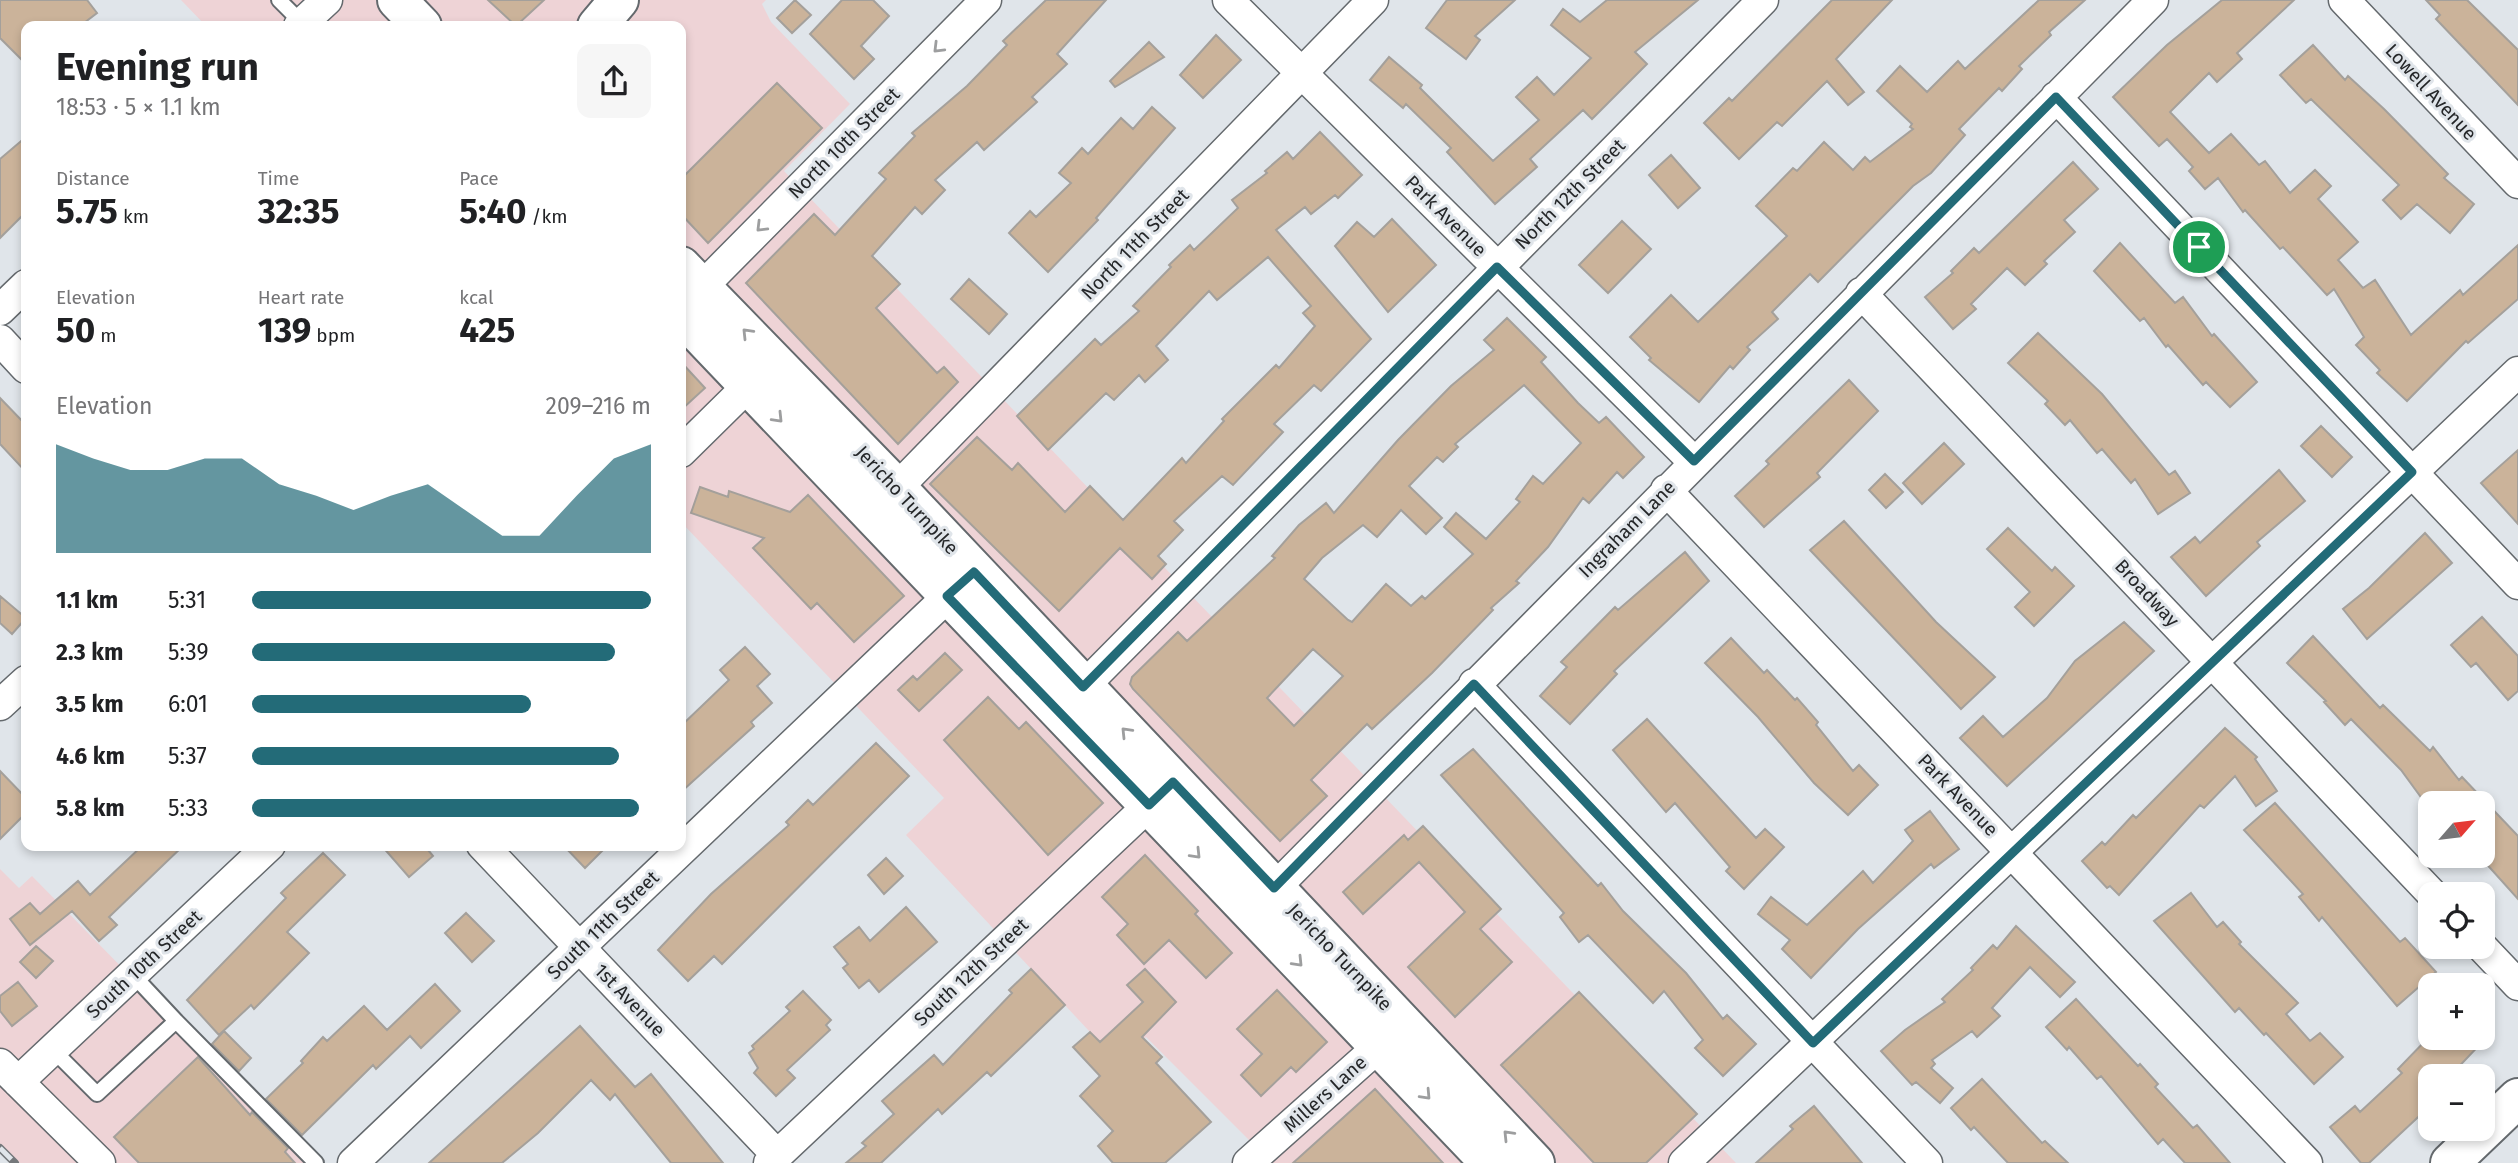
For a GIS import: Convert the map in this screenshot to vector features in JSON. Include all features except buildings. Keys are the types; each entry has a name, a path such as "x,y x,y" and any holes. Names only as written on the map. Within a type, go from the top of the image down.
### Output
{"main road":[{"path":"397,0 417,21"},
{"path":"601,21 619,0"},
{"name":"Jericho Turnpike","path":"688,289 748,386 960,584 1083,687 1161,793"},
{"name":"Jericho Turnpike","path":"688,289 897,488 1000,650 1161,793 1391,1035 1535,1163"},
{"path":"1000,650 1025,653 1066,693 1083,687"},
{"name":"Jericho Turnpike","path":"1391,1035 1490,1163"},
{"path":"2450,1163 2510,1111"}],"street":[{"path":"305,21 327,0"},
{"name":"North 10th Street","path":"688,289 986,0"},
{"name":"Park Avenue","path":"1228,0 1694,461"},
{"name":"North 11th Street","path":"897,488 1373,0"},
{"name":"North 12th Street","path":"1083,687 1763,0"},
{"name":"Ingraham Lane","path":"1262,900 2153,0"},
{"name":"Lowell Avenue","path":"2344,0 2518,183"},
{"path":"2056,97 2518,584"},
{"path":"0,310 21,290"},
{"name":"Broadway","path":"1861,293 2421,882"},
{"path":"0,340 21,363"},
{"path":"1684,1163 2518,372"},
{"path":"686,447 748,386"},
{"name":"Park Avenue","path":"1666,489 2307,1163"},
{"name":"South 11th Street","path":"686,846 960,584"},
{"path":"1474,684 1927,1163"},
{"path":"0,705 21,686"},
{"name":"South 12th Street","path":"773,1159 1161,793"},
{"name":"South 10th Street","path":"9,1073 53,1049 264,851"},
{"name":"1st Avenue","path":"488,851 580,947 773,1159"},
{"name":"South 11th Street","path":"353,1163 680,851"},
{"path":"2493,959 2518,985"},
{"name":"Millers Lane","path":"1248,1163 1391,1035"},
{"path":"9,1073 100,1163"}],"lane":[{"path":"279,0 297,21"},
{"path":"132,975 316,1163"},
{"path":"53,1049 97,1094 176,1021"}],"shaded area":[{"path":"181,0 766,0 762,4 771,22 850,104 784,171 1736,1163 1231,1163 1252,1143 1146,1037 1118,1062 906,835 944,798 686,527 686,21 201,21"},
{"path":"0,869 19,888 32,876 314,1163 20,1163 0,1144"}],"railway":[{"path":"0,1148 15,1163"}],"route":[{"path":"2056,97 2199,247 2412,472 1813,1043 1474,684 1274,888 1173,782 1149,805 947,596 974,572 1083,687 1497,267 1694,461 2056,97"}]}
